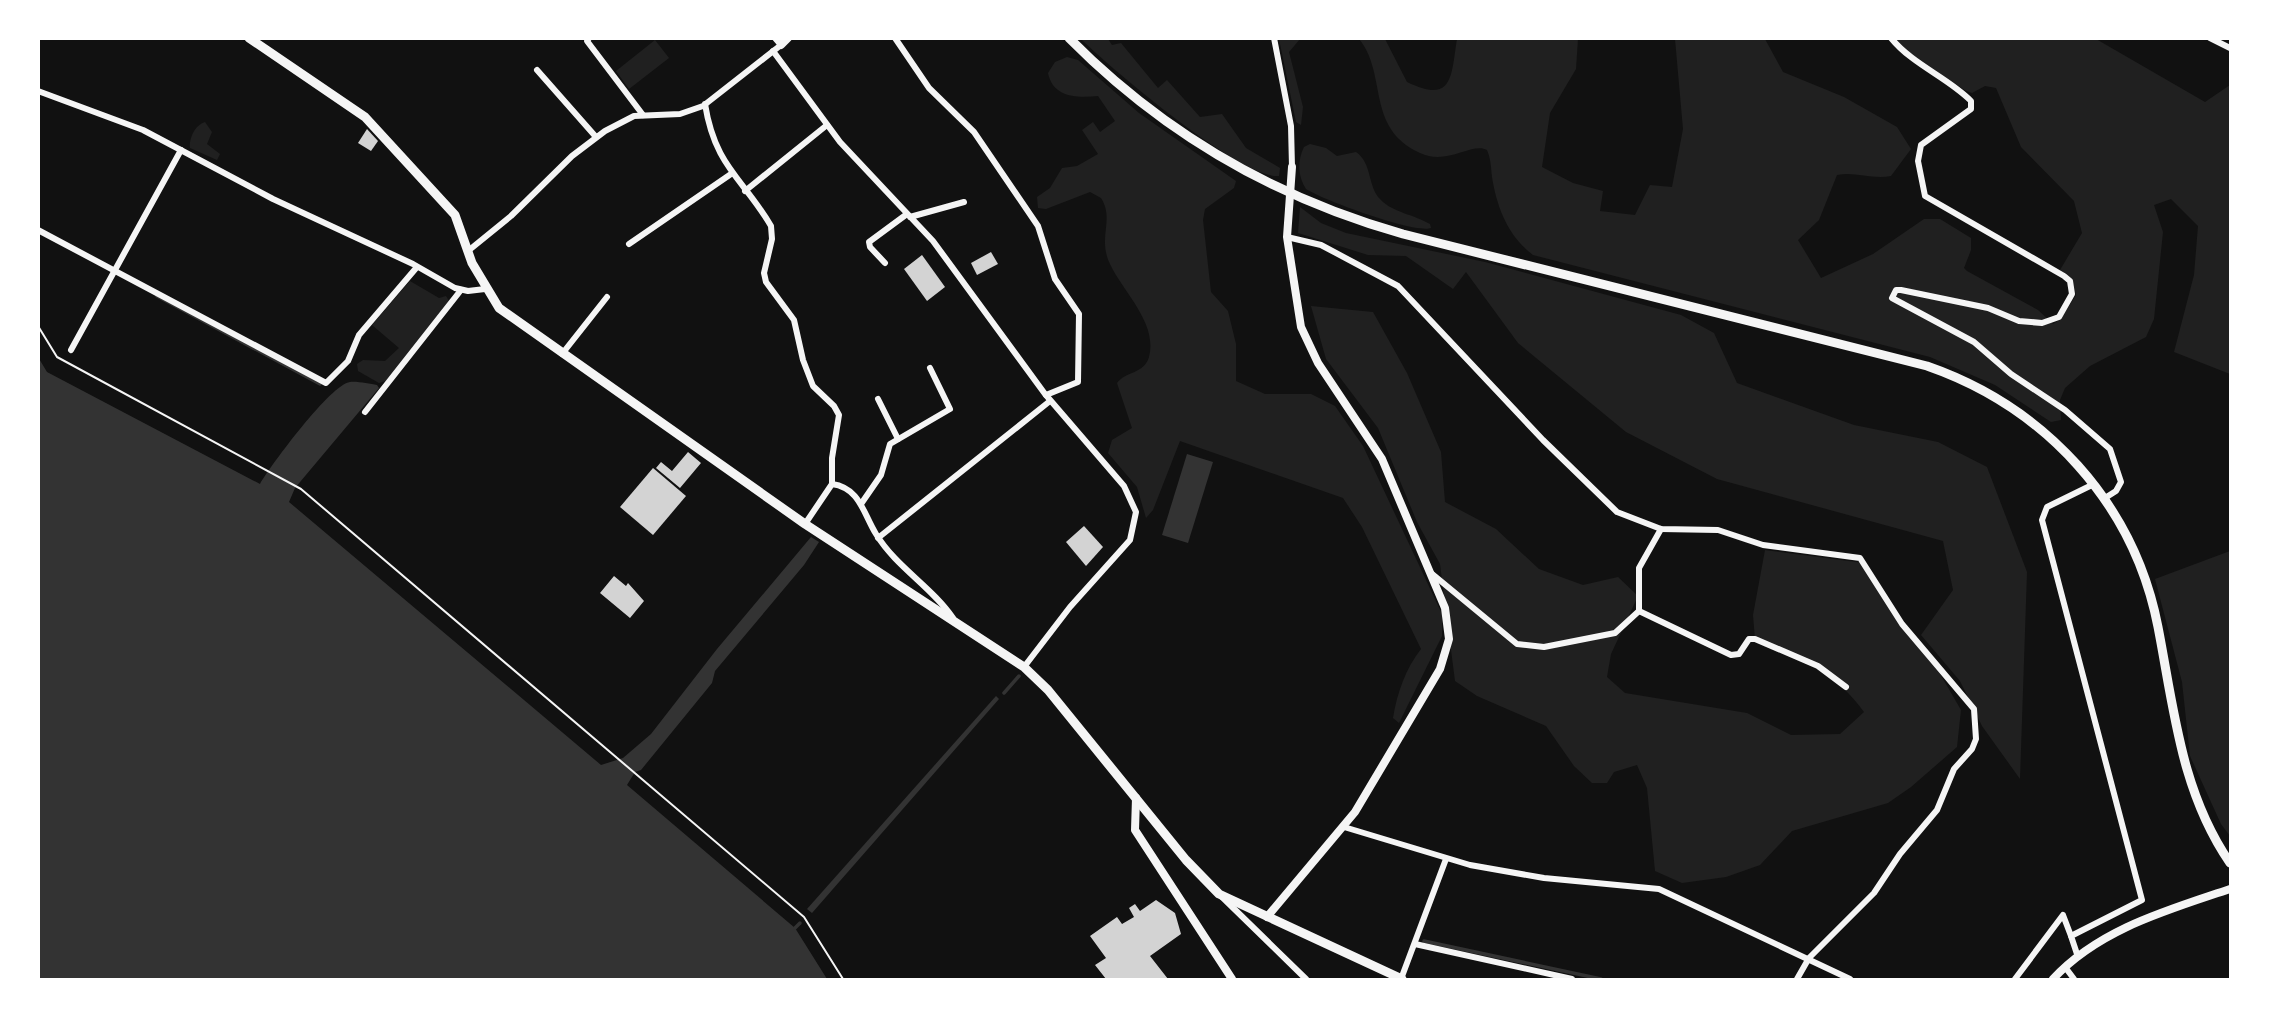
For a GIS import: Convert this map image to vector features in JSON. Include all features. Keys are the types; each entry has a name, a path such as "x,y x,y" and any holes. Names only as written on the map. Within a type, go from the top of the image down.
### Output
{"main road":[{"path":"249,38 264,43 365,117 455,215 485,289 499,308 805,524 1024,667 1048,690 1195,871 1219,894 1401,979"},
{"path":"1069,38 1123,89 1187,137 1244,171 1303,200 1403,234 1935,369 1975,386 2020,412 2060,445 2094,484 2131,543 2150,592 2189,780 2209,828 2231,863"}],"street":[{"path":"589,38 587,41 643,115"},
{"path":"468,251 511,216 550,175 596,138 624,120 643,115 680,114 705,104 788,38"},
{"path":"878,538 1048,398 1078,382 1079,314 1055,279 1042,235 1029,210 974,132 929,88 895,38"},
{"path":"1267,917 1344,827 1444,659 1449,639 1448,618 1431,573 1376,447 1308,346 1296,308 1287,237 1292,167 1291,125 1273,38"},
{"path":"1891,38 1908,56 1958,88 1971,101 1971,108 1921,145 1918,161 1925,196 2064,276 2070,281 2072,294 2059,317 2042,323 2019,321 1988,308 1901,290 1896,290 1892,298 1974,342 2011,374 2065,410 2110,449 2121,482 2116,491 2105,498"},
{"path":"2210,38 2231,48"},
{"path":"776,45 827,125 938,248 1048,398 1130,494 1136,522 1130,540 1070,607 1024,667"},
{"path":"537,70 596,138"},
{"path":"38,91 135,126 272,199 461,290 485,289"},
{"path":"705,104 715,145 732,174 771,226 772,239 764,273 766,282 794,320 804,366 813,386 834,406 839,415 832,458 832,484 805,524"},
{"path":"745,191 827,125"},
{"path":"71,350 181,150"},
{"path":"629,244 732,174"},
{"path":"886,263 870,247 869,242 909,215 964,202"},
{"path":"38,230 326,383 348,361 359,335 417,267"},
{"path":"1287,237 1321,245 1398,286 1617,512 1661,528 1718,530 1763,545 1860,558 1902,624 1974,709 1976,739 1972,750 1954,769 1937,810 1900,854 1874,893 1809,958 1797,979"},
{"path":"365,412 461,290"},
{"path":"562,354 607,297"},
{"path":"861,503 881,475 888,448 898,439 950,410 930,368"},
{"path":"877,398 898,439"},
{"path":"832,484 845,486 861,503 878,538 947,609 956,623"},
{"path":"2071,936 2142,900 2042,520 2047,507 2094,484"},
{"path":"1431,573 1517,644 1544,647 1615,633 1639,611 1639,568 1661,528"},
{"path":"909,592 916,580"},
{"path":"1639,611 1731,655 1739,654 1749,639 1755,639 1818,666 1846,687"},
{"path":"1136,798 1135,830 1232,979"},
{"path":"1344,827 1446,859 1544,878 1659,889 1850,979"},
{"path":"1401,979 1446,859"},
{"path":"2053,979 2077,957 2133,924 2231,889"},
{"path":"1219,894 1306,979"},
{"path":"2015,979 2063,915 2077,957"},
{"path":"1415,944 1572,979"},
{"path":"2065,967 2074,979"}],"path":[{"path":"38,326 57,357 302,489 804,917 843,979"}],"shaded area":[{"path":"1081,39 1108,39 1112,45 1121,43 1158,88 1167,80 1200,117 1222,114 1246,148 1280,168 1279,176 1261,172 1207,142 1146,96"},
{"path":"1279,39 1300,39 1289,52 1303,107 1301,125 1296,122"},
{"path":"1359,39 1385,39 1407,82 1434,90 1447,83 1457,39 1578,39 1576,69 1550,113 1542,167 1573,183 1603,191 1600,211 1635,215 1650,185 1672,187 1683,129 1675,39 1765,39 1783,72 1844,97 1897,127 1911,149 1891,176 1837,175 1819,220 1798,240 1821,278 1873,254 1924,219 1940,219 1971,238 1971,250 1964,268 1967,271 2038,310 2053,324 2061,319 2076,295 2072,279 2060,270 2082,233 2074,201 2021,147 1996,88 1985,86 1972,93 1966,91 1910,53 1896,39 2096,39 2205,102 2230,85 2230,374 2174,352 2194,275 2198,226 2171,199 2154,205 2163,232 2154,319 2146,337 2090,366 2065,388 2060,400 2061,420 2051,422 1995,385 1930,357 1533,255 1517,239 1505,220 1497,200 1487,150 1481,148 1449,156 1430,156 1403,142 1391,130 1384,115 1368,53"},
{"path":"655,40 669,58 629,89 616,71"},
{"path":"1067,57 1078,60 1139,113 1236,181 1234,188 1205,209 1203,220 1211,292 1228,311 1236,344 1236,381 1265,394 1311,394 1335,406 1363,446 1442,614 1442,636 1399,723 1393,718 1400,690 1421,649 1362,527 1343,498 1180,441 1153,510 1146,518 1137,487 1108,453 1112,440 1132,428 1117,383 1147,363 1149,332 1106,254 1106,214 1101,198 1090,192 1046,209 1038,208 1037,197 1050,188 1062,168 1077,166 1098,154 1082,130 1093,122 1100,132 1115,121 1098,96 1067,95 1055,87 1048,73 1055,62"},
{"path":"205,122 212,132 207,144 220,154 217,160 190,148 193,132"},
{"path":"1310,144 1326,148 1337,156 1356,152 1365,163 1381,200 1391,208 1430,224 1431,228 1389,221 1349,208 1306,189 1301,179 1299,163 1304,147"},
{"path":"1300,207 1321,223 1346,233 1485,262 1681,315 1714,333 1737,383 1854,425 1938,442 1987,467 2027,572 2020,779 1982,726 1960,681 1921,635 1953,590 1943,541 1717,479 1626,432 1518,343 1466,272 1453,289 1406,256 1368,255 1298,233"},
{"path":"410,281 439,298 446,296 449,301 386,381 379,383 358,371 357,364 363,360 385,361 399,348 372,325"},
{"path":"1311,306 1373,312 1407,373 1441,452 1445,502 1496,529 1539,569 1583,585 1618,577 1638,596 1611,654 1607,677 1625,693 1747,713 1791,735 1840,734 1864,712 1841,686 1815,667 1755,639 1753,615 1765,550 1864,563 1902,624 1932,660 1961,710 1957,747 1888,803 1792,831 1760,865 1726,877 1682,883 1655,871 1647,788 1637,765 1614,772 1607,783 1592,783 1574,766 1546,726 1477,696 1455,681 1440,564 1417,522 1378,428 1326,359"},
{"path":"38,357 47,372 260,484 276,460 329,396 350,382 377,385 379,388 295,488 289,502 601,765 623,758 651,734 717,649 811,537 819,542 804,565 715,671 712,683 641,770 635,772 627,785 795,928 827,979 39,979"},
{"path":"1187,454 1213,462 1188,543 1162,535"},
{"path":"2230,551 2230,836 2221,824 2190,756 2182,682 2155,579"},
{"path":"996,696 999,699 812,913 807,909"}],"building":[{"path":"367,129 378,141 371,151 358,143"},
{"path":"991,252 998,264 977,275 971,263"},
{"path":"922,255 945,287 927,301 904,269"},
{"path":"688,452 701,463 680,488 656,468 661,462 672,471"},
{"path":"653,468 686,496 653,535 620,507"},
{"path":"1084,526 1103,547 1086,566 1066,542"},
{"path":"614,576 626,586 628,583 644,601 630,618 600,593"},
{"path":"1156,900 1175,913 1181,934 1150,956 1168,979 1106,979 1095,965 1106,958 1090,936 1117,917 1122,924 1134,917 1129,908 1135,904 1140,911"}],"waterway":[{"path":"157,296 320,384"},
{"path":"1004,693 1019,676"},
{"path":"795,928 800,923"},
{"path":"1424,941 1601,979"}]}
